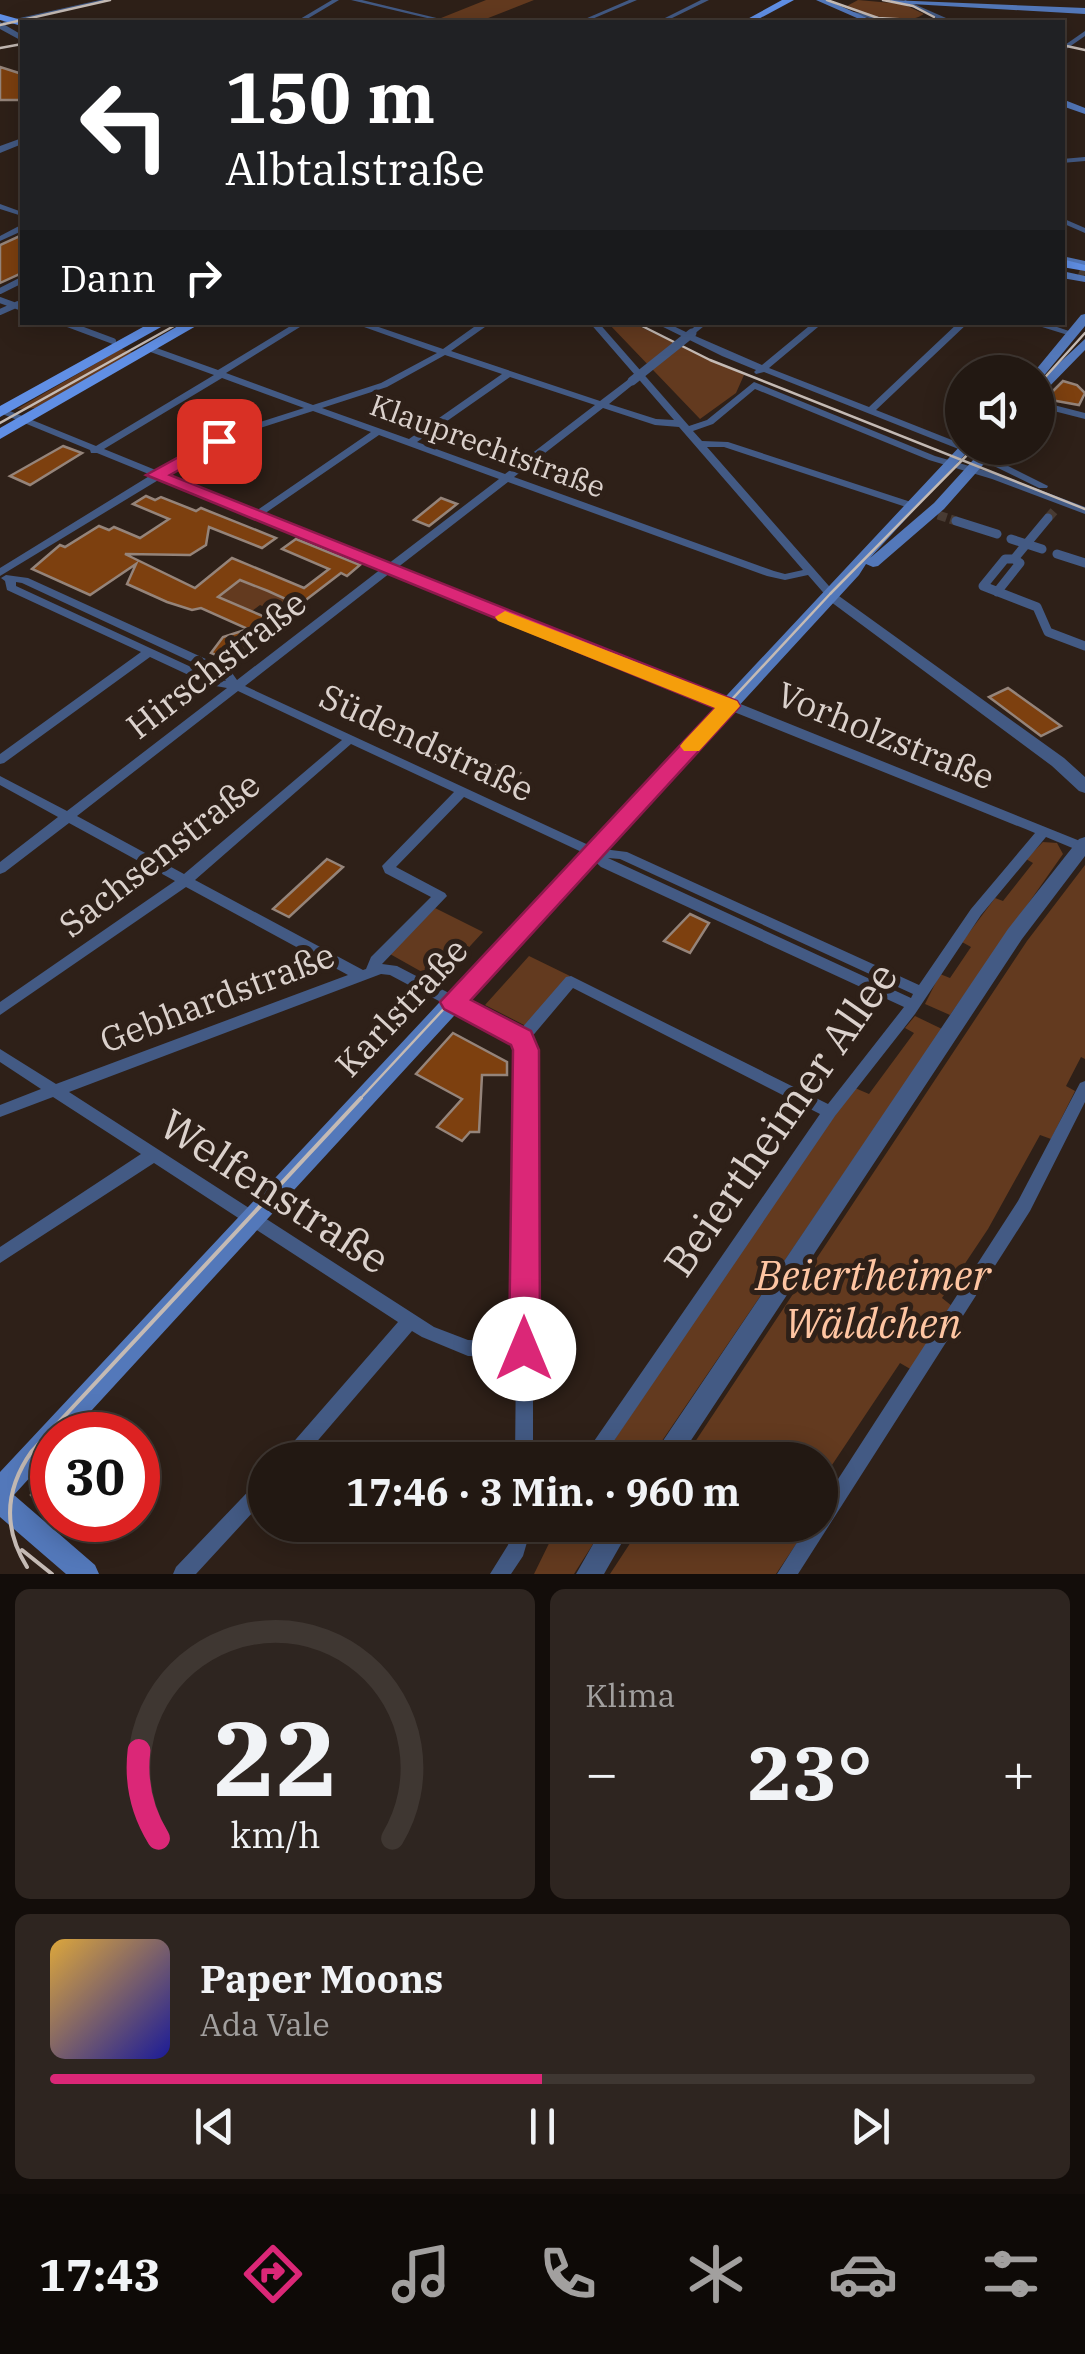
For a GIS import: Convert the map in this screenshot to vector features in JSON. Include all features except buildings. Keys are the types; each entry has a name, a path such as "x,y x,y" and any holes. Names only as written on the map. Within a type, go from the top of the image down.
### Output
{"main road":[{"path":"763,13 778,0"},
{"path":"751,20 789,0"},
{"path":"820,0 868,20"},
{"path":"894,0 1085,12"},
{"path":"1054,355 1085,318"},
{"path":"1,411 159,325"},
{"path":"0,434 190,325"},
{"path":"1055,373 1085,344"},
{"name":"Karlstraße","path":"0,1491 832,596 865,554 948,465"},
{"name":"Karlstraße","path":"854,572 872,563 935,514 975,465"},
{"path":"0,1500 86,1574"}],"street":[{"path":"8,20 108,0"},
{"path":"301,20 336,0"},
{"path":"354,0 441,20"},
{"path":"587,20 634,0"},
{"path":"664,20 706,0"},
{"path":"909,1 939,20"},
{"path":"944,20 963,4"},
{"path":"854,14 876,20"},
{"path":"0,300 14,307 5,324"},
{"path":"70,325 113,340"},
{"path":"94,451 299,325"},
{"path":"363,325 655,422 686,426 710,422 754,385"},
{"path":"2,579 155,475 219,441 384,385 484,325"},
{"path":"596,325 832,596 1058,762 1085,787"},
{"path":"664,325 763,369 945,440"},
{"name":"Hirschstraße","path":"0,869 701,325"},
{"path":"754,385 752,380 763,369 816,325"},
{"path":"870,411 961,325"},
{"path":"1036,325 1071,333"},
{"name":"Klauprechtstraße","path":"148,348 777,576 811,571"},
{"path":"412,442 508,374"},
{"path":"754,385 945,462"},
{"path":"1055,408 1085,416"},
{"name":"Vorholzstraße","path":"1,411 387,569 1084,845"},
{"path":"255,516 379,430"},
{"path":"701,444 724,444 910,504"},
{"path":"953,465 1055,510 1085,507"},
{"path":"1009,465 1085,507"},
{"path":"1055,510 1014,559 1005,559 983,586 1037,607 1048,632 1085,646"},
{"path":"956,521 997,534"},
{"path":"1011,539 1042,549"},
{"path":"1057,554 1085,563"},
{"name":"Südendstraße","path":"2,579 24,580 226,672 236,686"},
{"name":"Südendstraße","path":"2,579 11,588 109,634 214,682 236,686 593,852 598,860 658,879 920,994"},
{"path":"109,634 127,627"},
{"path":"0,760 149,652"},
{"name":"Sachsenstraße","path":"0,1009 186,880 350,740"},
{"path":"0,780 366,973 440,896 389,866 462,792"},
{"name":"Beiertheimer Allee","path":"602,1442 830,1112 920,994 976,912 1044,831"},
{"path":"675,1442 1015,934 1084,845"},
{"name":"Gebhardstraße","path":"0,1111 366,973 392,970 522,1038"},
{"path":"524,1442 526,1050 522,1038 571,981 830,1112"},
{"name":"Welfenstraße","path":"0,1056 410,1321 454,1344 524,1349"},
{"path":"838,1496 1024,1206 1085,1086"},
{"path":"0,1256 154,1154"},
{"path":"305,1442 410,1321"},
{"path":"183,1574 248,1504"},
{"path":"500,1574 517,1542"},
{"path":"588,1574 609,1542"},
{"path":"790,1573 809,1542"}],"green space":[{"path":"486,0 534,0 483,20 441,18"},
{"path":"858,0 903,4 924,14 906,20 875,17 847,6"},
{"path":"610,325 636,325 744,375 736,393 700,419"},
{"path":"121,349 134,353 35,408 17,409"},
{"path":"240,580 288,600 273,611 260,605 252,611 216,598"},
{"path":"1043,842 1057,843 1063,854 950,1015 925,1004 940,974 950,978 971,947 962,942 995,898 1003,901 1033,863 1026,859"},
{"name":"Beiertheimer Wäldchen","path":"1085,865 1085,1059 1081,1057 1066,1086 1075,1091 1051,1139 1040,1135 988,1229 942,1298 952,1306 912,1370 900,1363 838,1456 838,1442 695,1442 1027,941"},
{"path":"435,908 483,932 438,981 390,954"},
{"path":"529,956 570,976 526,1026 485,1005"},
{"name":"Beiertheimer Wäldchen","path":"915,1016 942,1029 661,1442 613,1442 789,1178 855,1088 869,1094 914,1033 905,1028"},
{"path":"550,1542 594,1542 574,1574 534,1574"},
{"path":"631,1542 798,1542 776,1574 610,1574"}],"tunnel":[{"path":"1079,272 1085,274"},
{"path":"1048,518 1055,510"},
{"path":"938,515 956,521"}],"tram line":[{"path":"22,20 110,0"},
{"path":"827,0 878,18 912,20"},
{"path":"883,0 913,6 934,17"},
{"path":"0,25 20,20"},
{"path":"0,48 20,44"},
{"path":"1065,46 1085,50"},
{"path":"0,423 176,325"},
{"path":"640,325 710,360 945,453"},
{"path":"1055,366 1085,333"},
{"path":"359,1100 830,594 957,465"},
{"path":"974,465 1085,509"},
{"path":"27,1567 13,1537 10,1508 16,1480 32,1451 361,1098"},
{"path":"22,1550 52,1574"}],"slow traffic":[{"path":"505,617 730,706 691,746"}],"route":[{"path":"219,441 155,475 730,706 453,1002 522,1038 526,1050 524,1349"}]}
